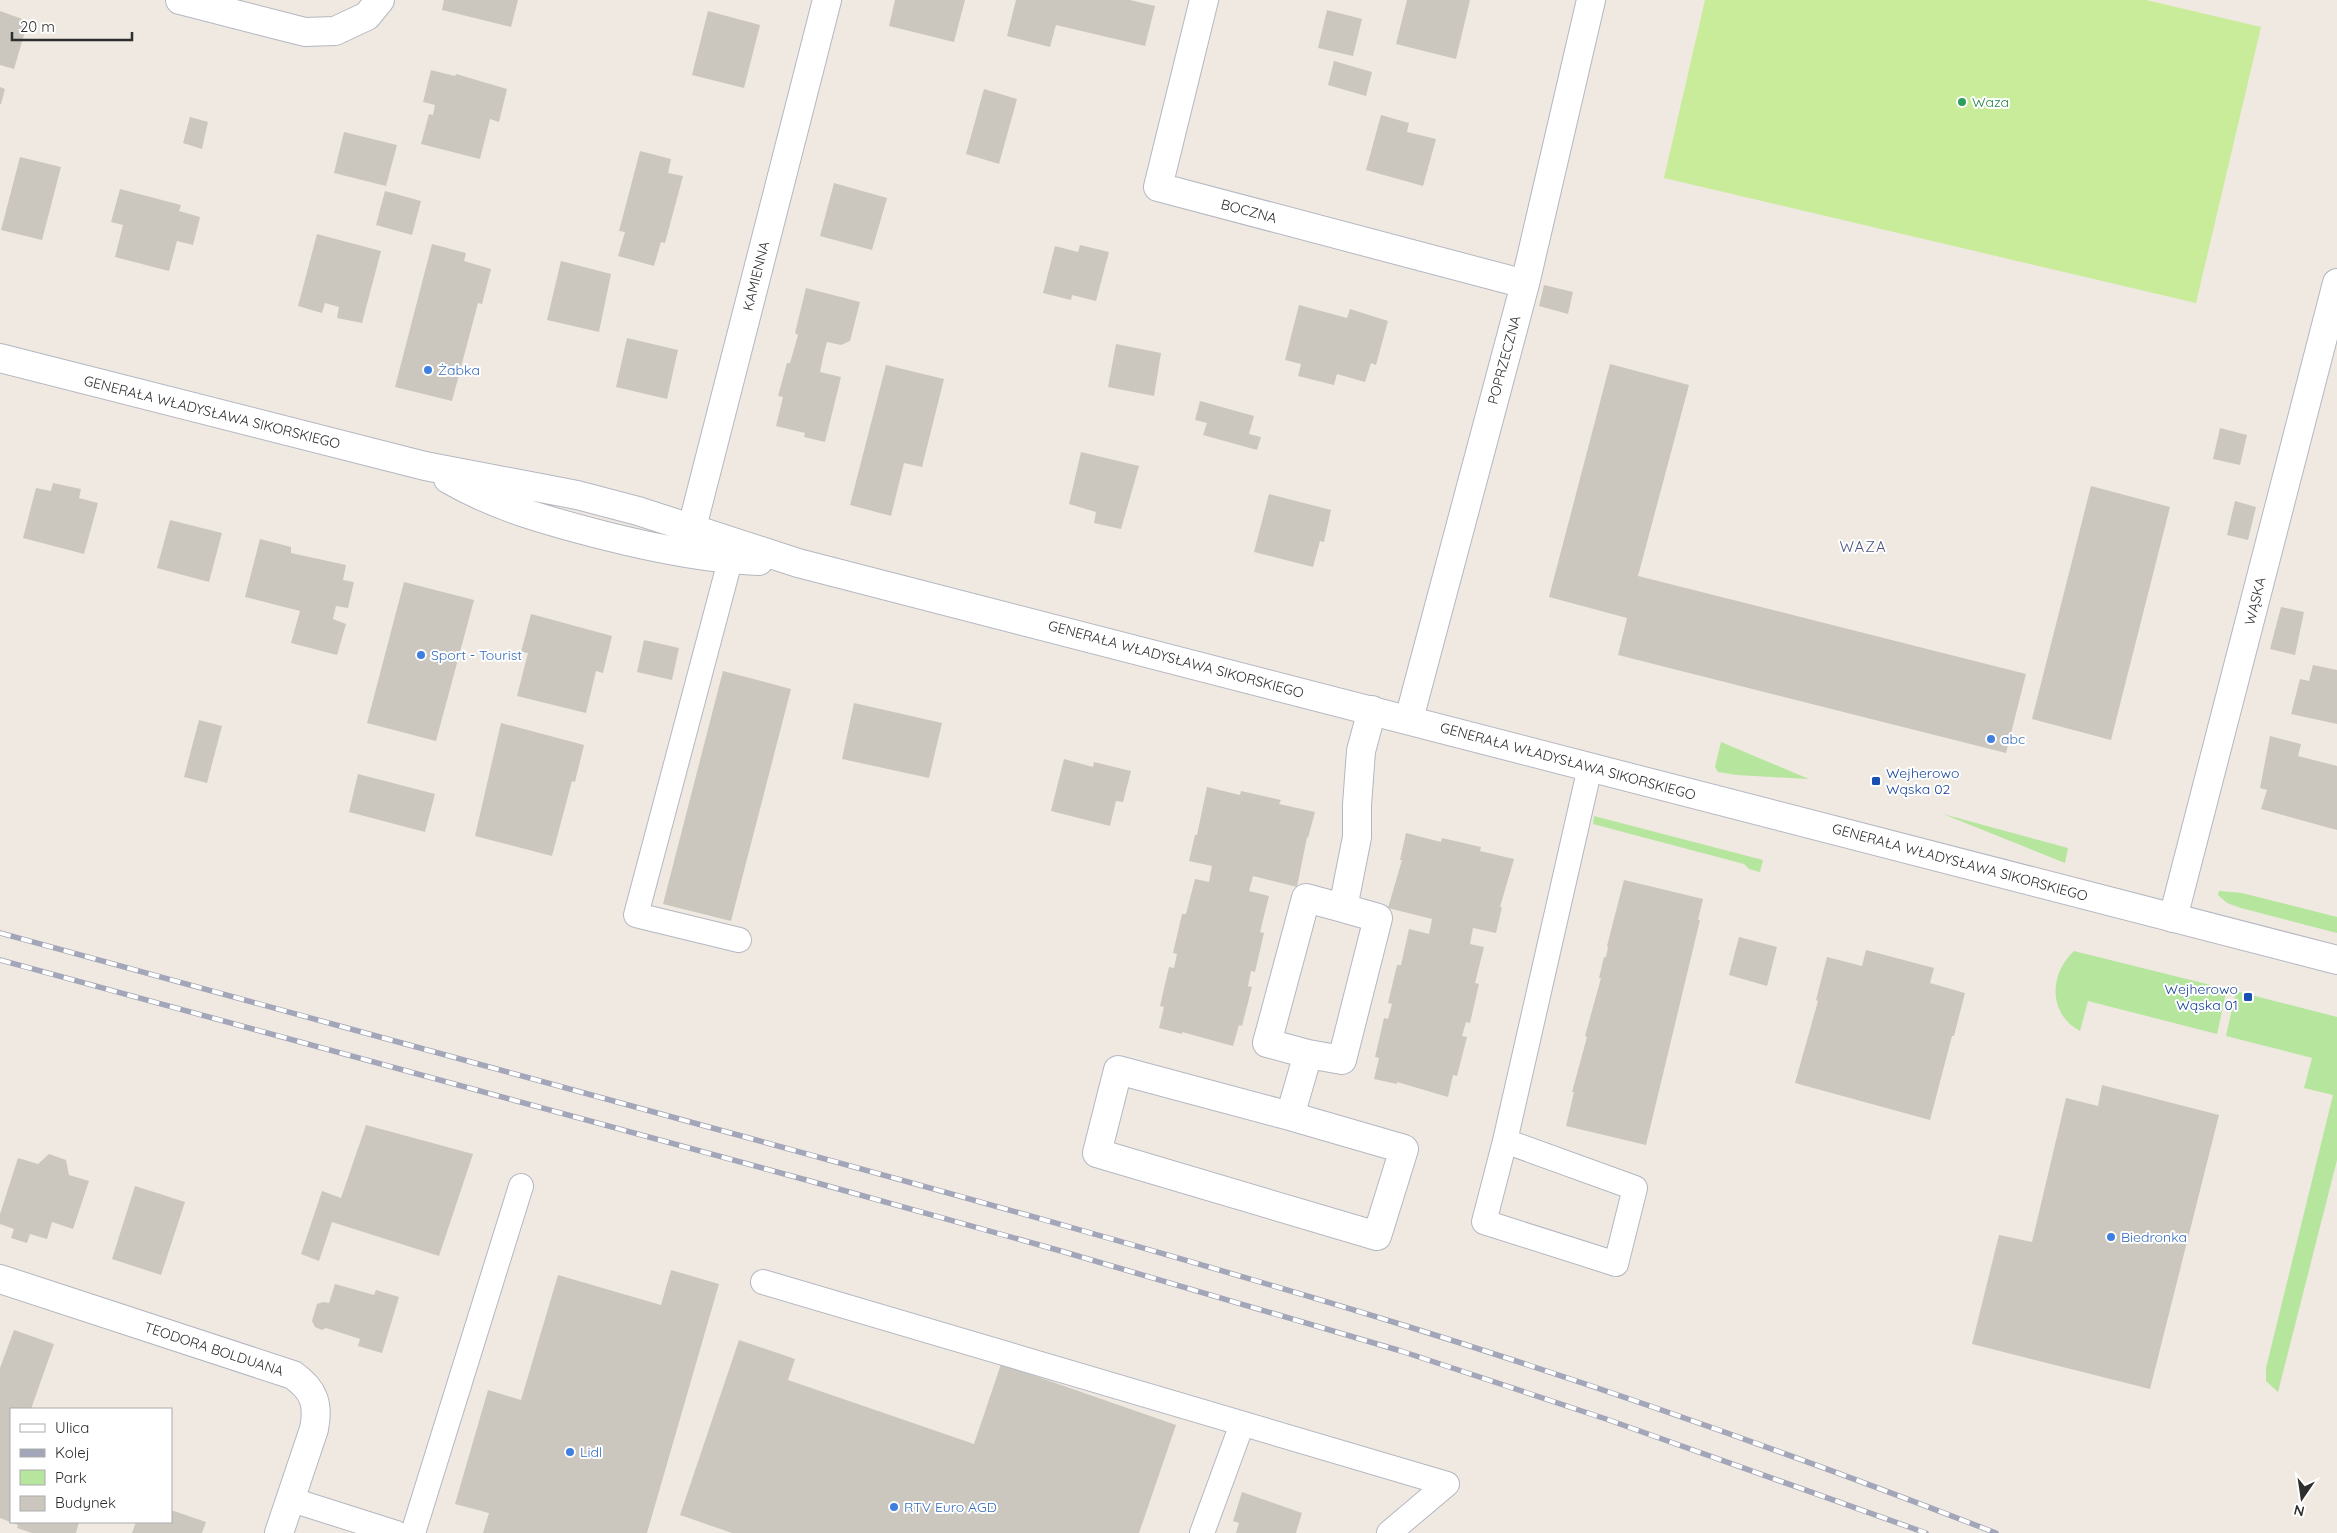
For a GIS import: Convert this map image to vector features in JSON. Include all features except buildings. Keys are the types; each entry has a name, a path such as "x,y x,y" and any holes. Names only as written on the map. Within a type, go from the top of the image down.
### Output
{"street":[{"path":"180,0 305,32 336,31 367,16 380,0"},
{"name":"KAMIENNA","path":"689,540 827,0"},
{"name":"BOCZNA","path":"1204,0 1158,187 1525,284"},
{"name":"POPRZECZNA","path":"1409,719 1525,284 1591,0"},
{"name":"WĄSKA","path":"2173,918 2337,283"},
{"name":"GENERAŁA WŁADYSŁAWA SIKORSKIEGO","path":"0,358 425,466 495,503 532,516 628,541 689,540 798,563 1409,719 2337,960"},
{"path":"1343,908 1357,837 1361,751 1372,710"},
{"path":"1306,898 1343,908 1378,918 1342,1060 1308,1054 1267,1043 1306,898"},
{"path":"1290,1116 1308,1054"},
{"path":"1118,1070 1290,1116 1404,1149 1377,1236 1097,1153 1118,1070"},
{"name":"TEODORA BOLDUANA","path":"0,1279 293,1375 305,1384 313,1398 317,1413 314,1429 279,1533"}],"lane":[{"path":"733,550 636,915 739,940"},
{"path":"1505,1140 1635,1188 1616,1264 1484,1222 1505,1140 1590,767"},
{"path":"413,1533 521,1186"},
{"path":"763,1282 1447,1484 1389,1533"},
{"path":"1202,1533 1242,1424"},
{"path":"290,1499 396,1533"}],"green space":[{"name":"Waza","path":"1705,0 2146,0 2261,27 2196,303 1664,178"},
{"path":"1721,742 1809,779 1737,775 1718,772 1715,767"},
{"path":"1943,814 2068,848 2065,863"},
{"path":"1594,816 1763,860 1760,872 1749,869 1744,864 1593,824"},
{"path":"2219,891 2242,893 2337,917 2337,933 2241,908 2227,903 2218,895"},
{"path":"2074,951 2227,989 2217,1034 2088,1001 2080,1031 2062,1015 2057,1004 2056,993 2056,982 2060,971"},
{"path":"2236,991 2337,1017 2337,1160 2278,1392 2266,1381 2266,1368 2333,1095 2304,1088 2312,1058 2226,1036"}],"railway":[{"path":"0,933 904,1181 1320,1300 1627,1398 1849,1477 1996,1533"},
{"path":"0,960 1061,1251 1401,1351 1606,1419 1926,1533"}],"place":[{"name":"Waza","path":"1962,102"},
{"name":"Żabka","path":"428,370"},
{"name":"Sport - Tourist","path":"421,655"},
{"name":"abc","path":"1991,739"},
{"name":"Wejherowo Wąska 02","path":"1876,781"},
{"name":"Wejherowo Wąska 01","path":"2248,997"},
{"name":"Biedronka","path":"2111,1237"},
{"name":"Lidl","path":"570,1452"},
{"name":"RTV Euro AGD","path":"894,1507"}],"district":[{"name":"WAZA","path":"1863,547"}]}
